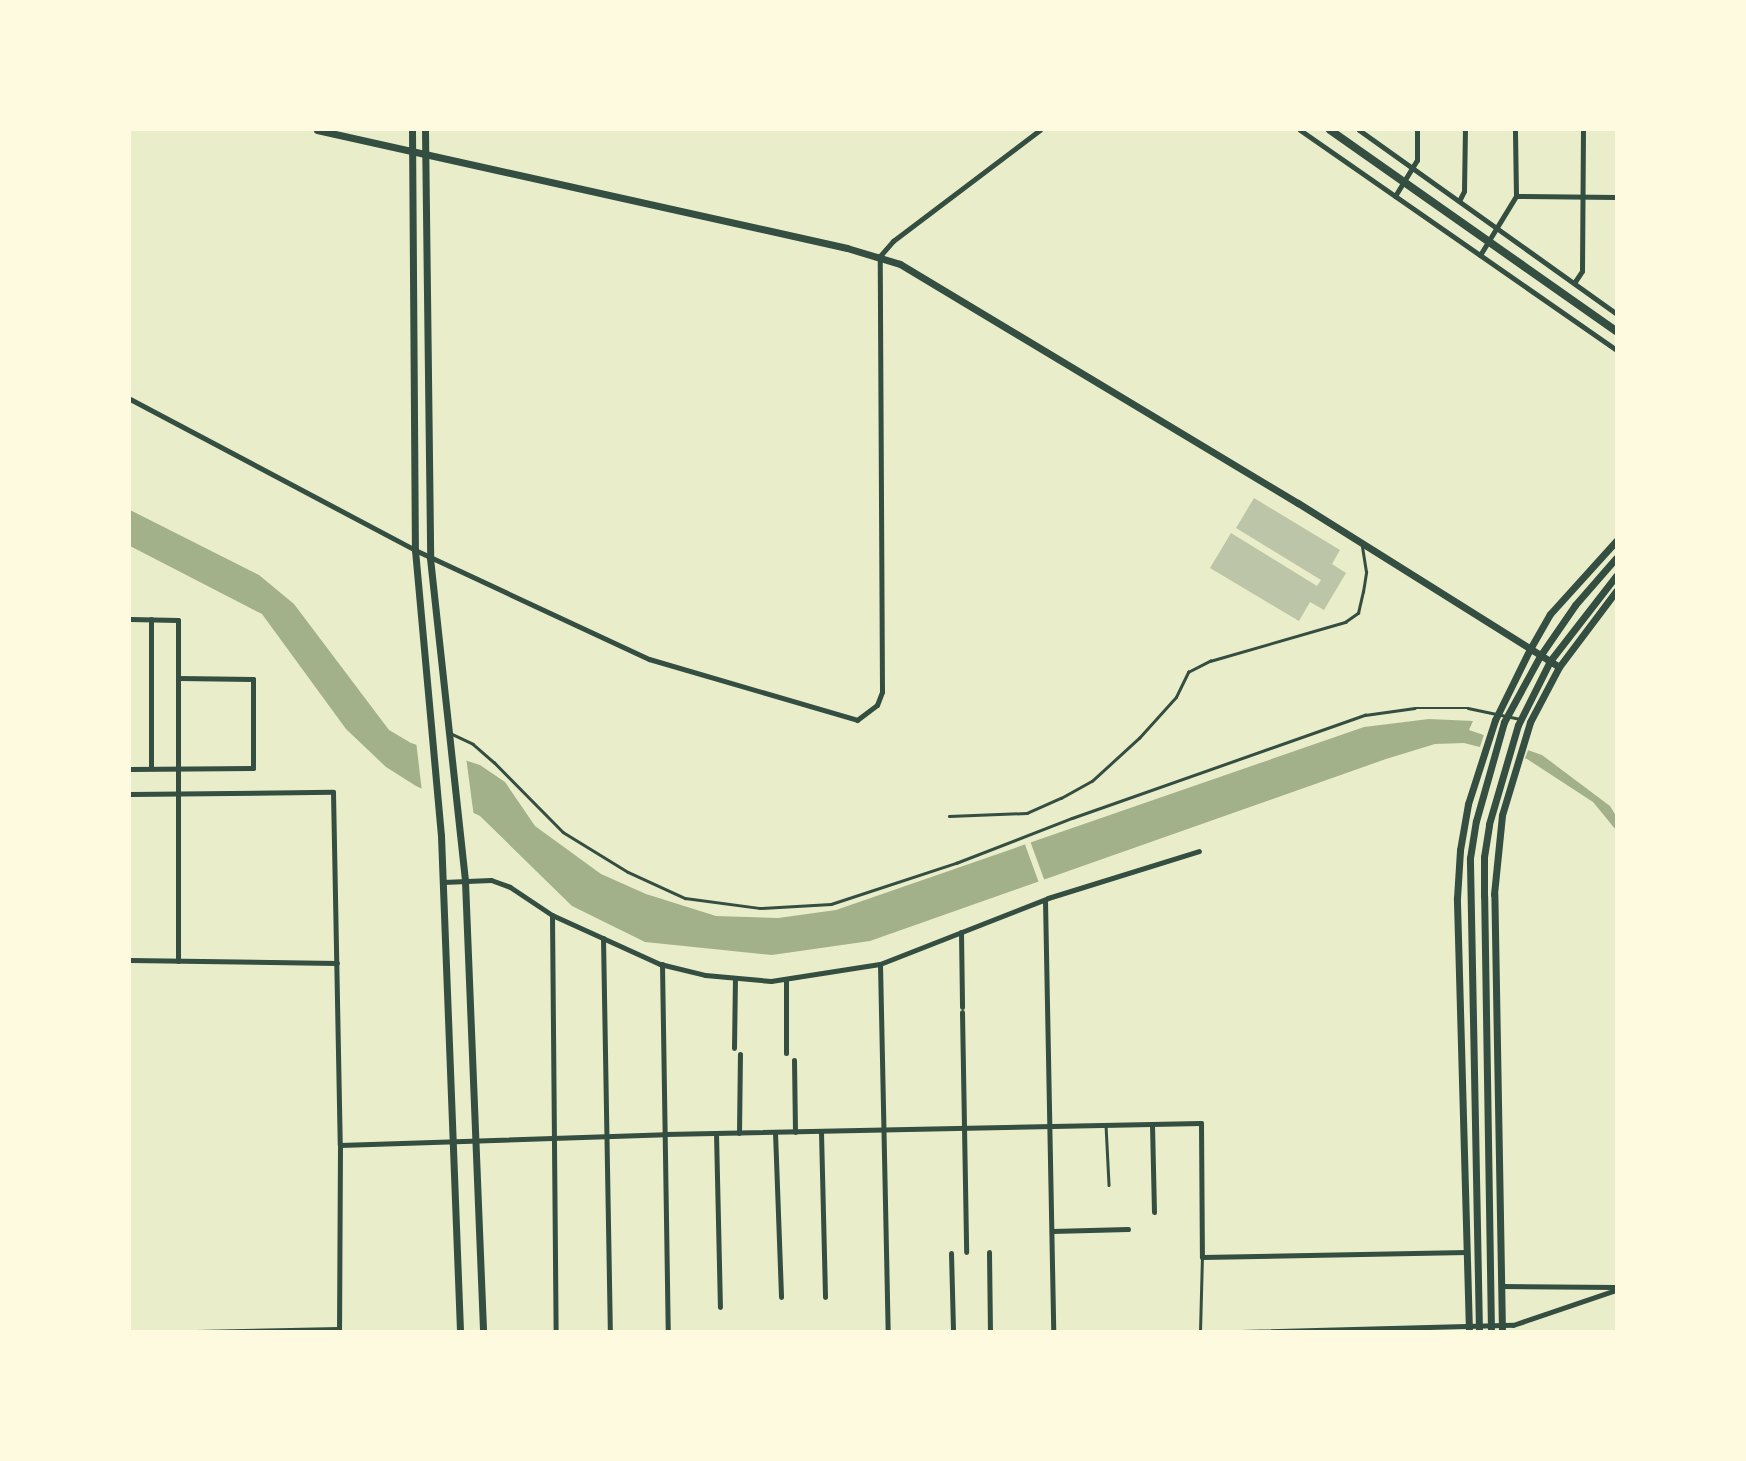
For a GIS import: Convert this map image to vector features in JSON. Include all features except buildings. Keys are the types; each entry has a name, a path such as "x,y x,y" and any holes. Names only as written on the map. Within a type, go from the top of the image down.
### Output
{"main road":[{"path":"1330,130 1616,331"}],"street":[{"path":"317,130 880,257 911,271 1362,542 1559,667"},
{"path":"412,130 415,550 441,836 450,1142 460,1332"},
{"path":"425,130 430,558 462,836 483,1332"},
{"path":"130,399 430,558 649,659 857,720 868,715 877,705 882,692 880,257 893,241 1040,130"},
{"path":"1300,130 1616,350"},
{"path":"1359,130 1616,313"},
{"path":"1395,196 1417,160 1417,130"},
{"path":"1459,201 1464,191 1465,130"},
{"path":"1480,255 1516,196 1516,130"},
{"path":"1574,283 1582,271 1583,130"},
{"path":"1516,196 1616,197"},
{"path":"1479,1329 1470,858 1486,764 1497,716 1550,614 1616,541"},
{"path":"1469,1329 1457,898 1460,850 1468,804 1506,719 1540,656 1575,605 1616,558"},
{"path":"1491,1329 1484,857 1503,767 1520,722 1549,661 1616,576"},
{"path":"1502,1329 1494,894 1497,848 1512,774 1528,726 1559,667 1616,591"},
{"path":"130,619 178,620 178,961"},
{"path":"151,620 151,768"},
{"path":"130,769 253,768 253,679 178,678"},
{"path":"130,794 333,792 340,1145 339,1330 196,1332"},
{"path":"443,882 491,880 510,887 552,915 662,964 705,975 771,981 880,964 1045,900 1199,851"},
{"path":"1045,900 1053,1332"},
{"path":"552,915 556,1332"},
{"path":"961,932 966,1252"},
{"path":"603,938 610,1332"},
{"path":"130,960 337,963"},
{"path":"662,964 668,1332"},
{"path":"880,964 888,1332"},
{"path":"734,1048 735,978"},
{"path":"786,979 786,1053"},
{"path":"739,1133 740,1054"},
{"path":"794,1060 795,1132"},
{"path":"340,1145 665,1134 1201,1124 1202,1256 1468,1252"},
{"path":"1152,1125 1154,1212"},
{"path":"775,1132 781,1297"},
{"path":"821,1132 825,1297"},
{"path":"716,1133 720,1307"},
{"path":"1052,1231 1128,1229"},
{"path":"989,1252 990,1332"},
{"path":"951,1253 953,1332"},
{"path":"1502,1286 1616,1288"},
{"path":"1240,1332 1502,1329 1616,1288"}],"lane":[{"path":"949,816 1027,813 1060,798 1092,781 1139,738 1176,697 1188,673 1210,661 1345,622 1358,613 1363,592 1366,572 1362,542"},
{"path":"450,733 473,744 494,762 563,832 628,872 685,898 760,908 831,904 956,863 1110,804 1365,715 1415,708 1468,708 1528,726"},
{"path":"1106,1125 1109,1185"},
{"path":"1200,1332 1202,1256"}],"shaded area":[{"path":"130,510 259,575 294,604 389,730 411,743 480,765 505,782 535,826 601,874 646,894 716,916 778,918 836,910 1364,727 1429,719 1473,721 1469,730 1542,755 1610,806 1616,816 1616,830 1593,802 1527,759 1464,743 1435,744 870,941 772,955 645,942 572,906 480,816 416,786 386,767 346,729 262,614 130,546"}],"pier":[{"path":"1485,731 1530,745 1524,761 1479,750"},
{"path":"416,741 466,757 474,817 422,792"},
{"path":"1029,838 1044,880 1039,882 1023,840"}]}
